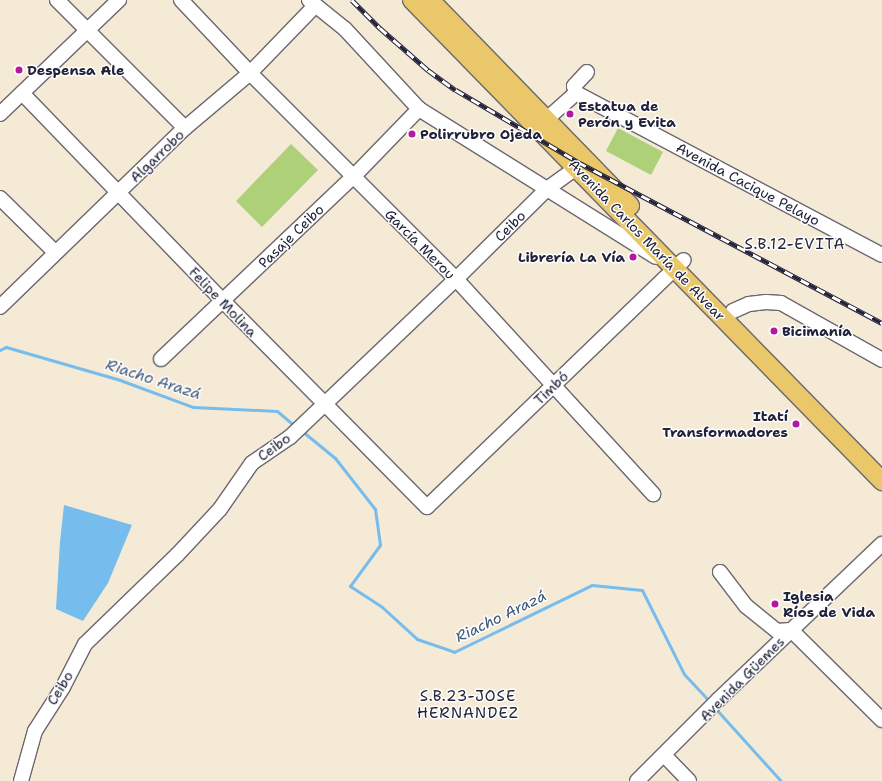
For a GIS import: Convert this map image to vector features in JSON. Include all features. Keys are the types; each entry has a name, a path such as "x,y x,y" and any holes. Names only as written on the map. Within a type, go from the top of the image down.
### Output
{"main road":[{"name":"Avenida Carlos María de Alvear","path":"412,0 542,124 680,265 882,481"},
{"name":"Avenida Carlos María de Alvear","path":"430,0 542,124"},
{"name":"Avenida Carlos María de Alvear","path":"680,265 732,312 882,465"}],"street":[{"path":"57,0 185,128"},
{"path":"0,114 119,0"},
{"name":"García Merou","path":"181,0 250,73 456,280 653,494"},
{"path":"312,3 345,29 418,109 547,189 680,265"},
{"name":"Algarrobo","path":"0,307 185,128 250,73 312,3"},
{"path":"542,124 576,93 574,86 587,72"},
{"name":"Felipe Molina","path":"22,93 117,194 324,405 428,507"},
{"name":"Avenida Cacique Pelayo","path":"576,93 882,255"},
{"name":"Pasaje Ceibo","path":"161,359 353,177 418,109"},
{"name":"Ceibo","path":"21,781 35,731 63,687 85,644 177,555 220,509 252,463 290,436 309,417 324,405 456,280 547,189 579,162"},
{"path":"0,198 56,253"},
{"name":"Timbó","path":"428,507 680,265"},
{"path":"732,312 749,304 766,302 780,304 882,360"},
{"name":"Avenida Güemes","path":"637,781 707,713 719,699 882,544"},
{"path":"720,572 746,606 777,631 791,630 882,720"},
{"path":"664,755 688,781"}],"green space":[{"path":"618,128 663,152 651,175 606,151"},
{"path":"291,144 318,170 262,227 236,201"}],"water":[{"path":"64,505 132,525 108,583 83,621 56,609"}],"waterway":[{"name":"Riacho Arazá","path":"0,350 6,347 120,380 193,407 277,411 296,427"},
{"name":"Riacho Arazá","path":"302,431 335,458 375,509 380,545 350,586 382,607 417,639 454,652 592,585 642,590 684,674 710,702"},
{"name":"Riacho Arazá","path":"715,708 781,781"}],"railway":[{"path":"352,0 380,28 428,70 456,90 578,162 882,323"}],"place":[{"name":"Despensa Ale","path":"19,70"},
{"name":"Estatua de Perón y Evita","path":"570,114"},
{"name":"Polirrubro Ojeda","path":"412,134"},
{"name":"Librería La Vía","path":"633,257"},
{"name":"Bicimanía","path":"774,331"},
{"name":"Itatí Transformadores","path":"796,424"},
{"name":"Iglesia Ríos de Vida","path":"775,604"}],"district":[{"name":"S.B.12-EVITA","path":"795,245"},
{"name":"S.B.23-JOSE HERNANDEZ","path":"468,704"}]}
